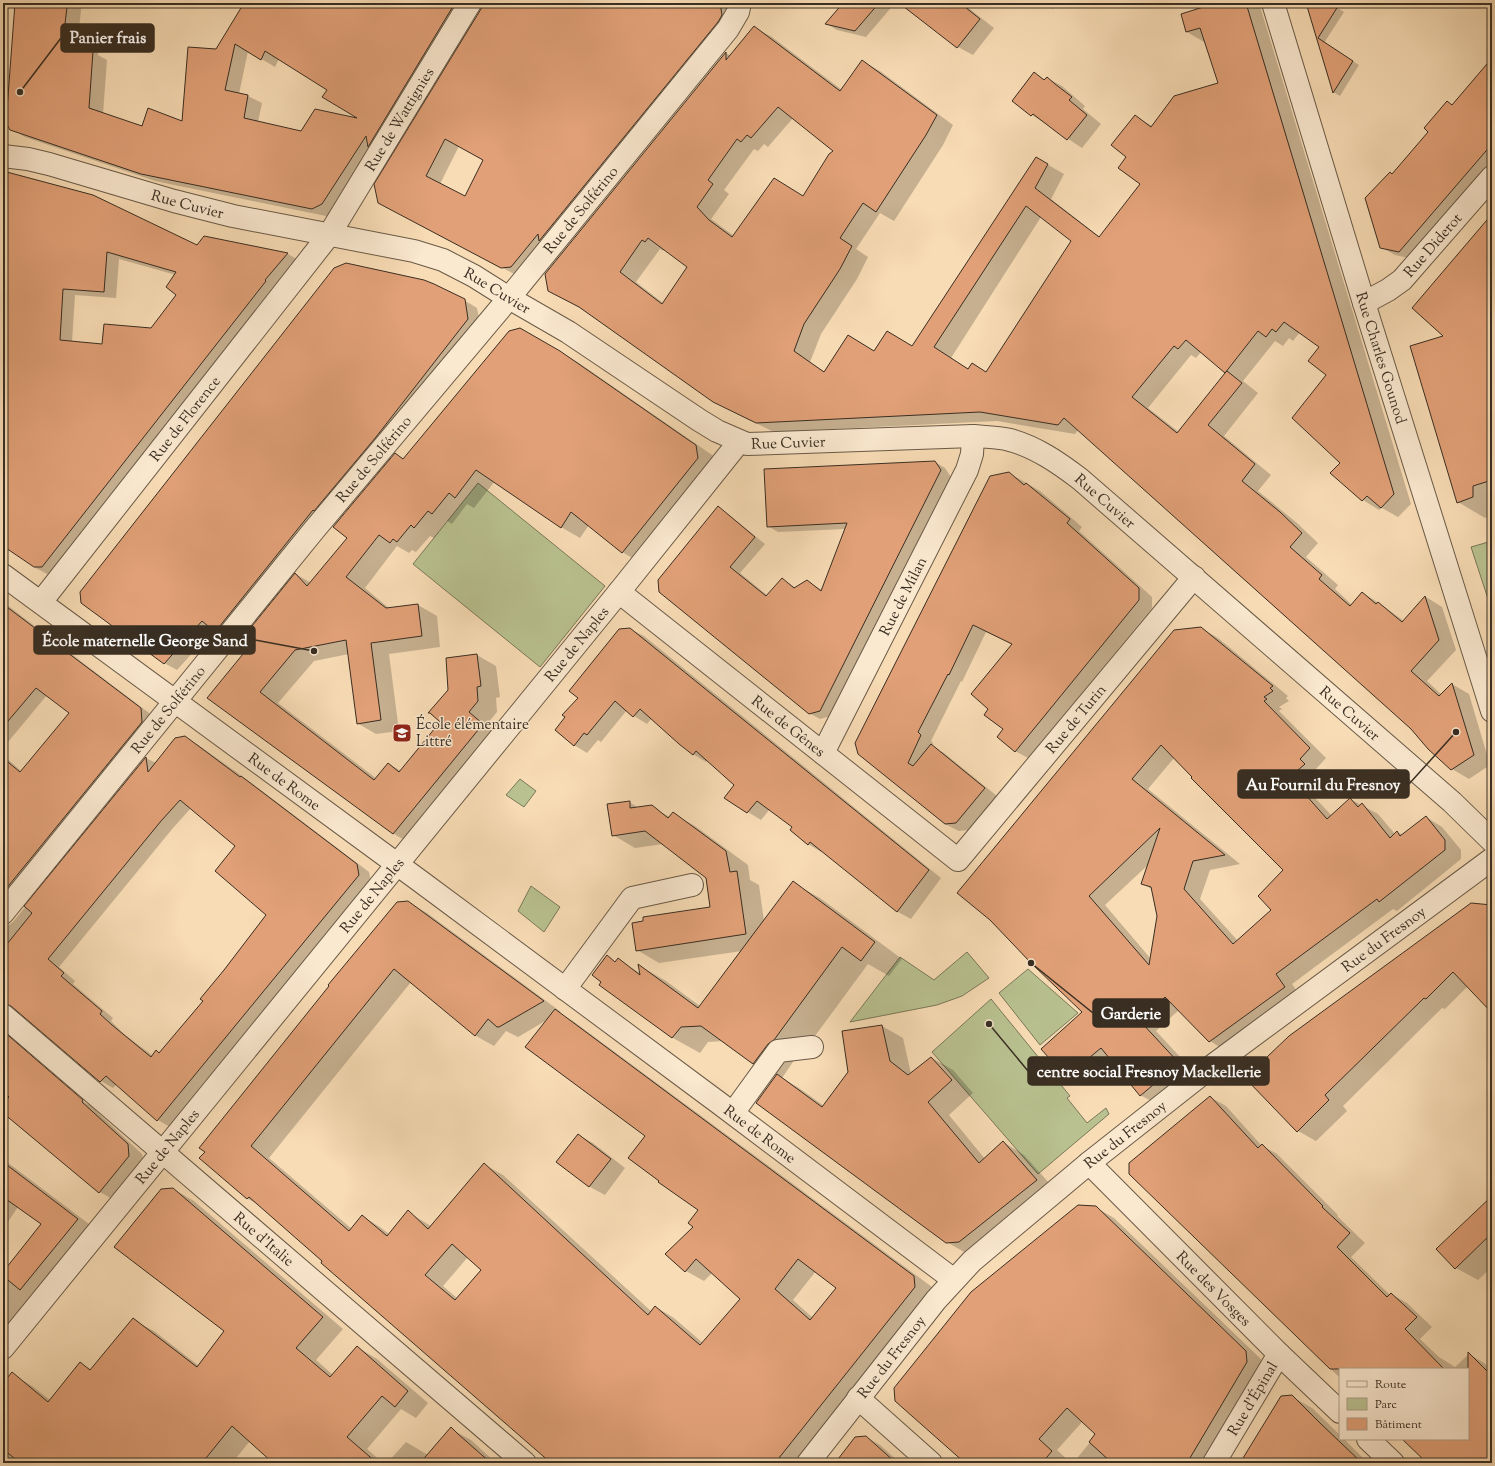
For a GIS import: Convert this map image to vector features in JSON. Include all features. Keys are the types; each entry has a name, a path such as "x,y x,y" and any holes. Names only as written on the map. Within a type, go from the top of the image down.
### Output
{"street":[{"name":"Rue de Wattignies","path":"329,235 470,3"},
{"name":"Rue de Solférino","path":"3,913 314,530 509,298 728,29 738,12 740,3"},
{"name":"Rue Charles Gounod","path":"1273,3 1364,304 1492,711"},
{"name":"Rue Cuvier","path":"3,156 28,159 49,164 174,201 233,216 429,255 460,269 568,332 699,420 739,442 756,445 973,436 1011,440 1036,450 1065,467 1194,577 1452,802 1492,841"},
{"name":"Rue Diderot","path":"1364,304 1402,280 1492,177"},
{"name":"Rue de Florence","path":"41,602 329,235"},
{"name":"Rue de Milan","path":"823,753 967,470 972,454 973,436"},
{"name":"Rue de Naples","path":"3,1348 619,592 739,442"},
{"name":"Rue de Rome","path":"3,575 41,602 170,709 397,864 733,1113 954,1280"},
{"name":"Rue de Turin","path":"958,860 1194,577"},
{"name":"Rue de Gênes","path":"619,592 958,860"},
{"name":"Rue du Fresnoy","path":"808,1463 858,1398 954,1280 972,1261 1089,1162 1212,1066 1492,859"},
{"path":"565,989 632,898 692,885"},
{"name":"Rue d'Italie","path":"3,1015 524,1463"},
{"path":"733,1113 778,1051 812,1047"},
{"name":"Rue des Vosges","path":"1089,1162 1107,1183 1279,1354 1339,1411"},
{"name":"Rue d'Épinal","path":"1214,1463 1279,1354"},
{"path":"858,1398 931,1463"},
{"path":"1369,1440 1393,1463"}],"green space":[{"path":"478,483 605,586 540,667 413,564"},
{"path":"1492,541 1492,611 1471,547"},
{"path":"520,779 536,791 524,807 506,795"},
{"path":"531,886 560,907 544,932 518,911"},
{"path":"967,952 989,978 962,996 937,1005 850,1022 900,957 934,980"},
{"path":"1028,969 1078,1013 1040,1045 999,993"},
{"path":"991,999 1070,1096 1067,1098 1087,1123 1106,1108 1109,1114 1038,1174 932,1052"}],"building":[{"path":"15,3 48,3 47,5 67,7 65,24 86,27 84,51 93,51 89,108 142,126 148,108 182,121 188,47 216,49 244,3 455,3 368,147 366,136 322,204 312,209 141,174 10,130 6,123","holes":["235,44 261,60 265,51 327,90 322,97 357,118 315,109 301,131 244,118 248,95 225,90"]},
{"path":"482,3 720,3 722,15 718,22 539,241 538,234 511,267 501,268 378,203 374,184 481,9","holes":["445,139 483,160 465,196 426,176"]},
{"path":"843,3 879,3 855,31 825,24"},
{"path":"899,3 960,3 980,19 957,48"},
{"path":"1216,3 1246,3 1394,494 1381,508 1367,496 1362,501 1330,473 1340,463 1292,418 1326,375 1308,361 1319,347 1284,322 1276,332 1272,329 1266,337 1258,331 1225,373 1227,371 1242,383 1208,425 1255,464 1242,481 1280,512 1302,533 1290,547 1322,575 1319,579 1350,606 1362,592 1376,604 1378,602 1402,622 1425,596 1439,640 1411,671 1439,696 1452,683 1474,755 1451,770 1428,749 1411,729 1064,418 1058,425 980,412 756,423 713,402 579,307 548,291 545,274 726,52 726,60 754,26 840,91 862,60 937,115 926,135 876,212 863,203 840,238 852,246 840,269 804,324 794,351 824,372 848,335 874,351 887,331 912,346 1036,157 1048,164 1035,188 1099,237 1140,184 1118,168 1126,157 1111,145 1135,115 1151,127 1174,96 1218,83 1200,28 1186,32 1181,14","holes":["778,107 833,151 829,154 803,196 774,178 732,237 709,220 697,207 713,184 708,180 737,139 741,142 747,135 751,138","1026,206 1071,241 986,372 972,363 968,369 934,347","648,238 687,267 662,304 620,272 642,240 645,242","1186,340 1225,373 1177,433 1132,397 1174,346 1178,349"]},
{"path":"1306,3 1340,3 1318,38 1353,61 1333,93"},
{"path":"1492,58 1492,144 1399,252 1380,248 1365,198 1390,172 1392,174 1428,132 1424,128 1447,101 1452,105"},
{"path":"1034,72 1044,80 1047,77 1072,97 1069,100 1087,115 1067,140 1033,114 1031,116 1012,101"},
{"path":"3,171 93,195 197,245 204,236 288,253 265,280 266,281 42,567 34,567 3,546","holes":["107,252 176,272 166,287 176,295 151,328 104,324 102,344 60,340 63,289 104,292"]},
{"path":"1492,214 1492,480 1473,486 1473,497 1457,503 1410,346 1443,336 1412,308"},
{"path":"346,263 424,280 434,284 465,299 468,319 376,437 314,511 313,510 215,632 202,621 164,664 81,603 80,592 334,268"},
{"path":"520,328 560,351 696,445 698,458 622,553 571,512 561,528 476,470 455,498 449,493 432,514 428,511 414,528 411,525 397,542 393,539 390,543 379,535 346,577 386,608 418,604 422,636 371,643 381,720 357,724 346,640 295,650 260,692 374,780 388,763 399,772 440,722 428,713 448,690 446,658 477,654 481,686 477,687 478,701 469,712 483,724 393,834 207,698 243,654 235,647 295,573 307,586 347,538 333,527 395,453 403,459 509,331"},
{"path":"935,461 941,470 820,711 809,714 659,592 658,580 718,506 755,537 730,567 766,596 782,578 794,588 807,580 821,591 847,523 767,527 764,469"},
{"path":"1009,472 1024,485 1026,483 1070,519 1067,523 1139,588 1139,600 1015,752 997,737 1003,729 984,715 988,709 971,694 1012,644 973,625 949,675 948,674 918,732 921,735 908,763 913,766 931,744 985,788 956,823 945,824 858,754 855,743 990,476"},
{"path":"3,604 141,708 142,722 5,890 3,888 3,758 20,772 69,713 36,688 3,727"},
{"path":"1201,627 1273,686 1270,688 1273,691 1264,697 1267,699 1264,701 1310,748 1300,759 1305,764 1290,777 1327,819 1350,798 1358,807 1362,803 1390,838 1397,831 1400,836 1426,816 1445,840 1445,850 1379,902 1377,899 1276,974 1285,987 1209,1042 1165,997 1140,1021 1179,1063 1140,1096 1101,1048 1066,1077 1041,1049 1082,1012 1031,963 990,920 957,893 1174,630","holes":["1161,745 1192,777 1191,778 1283,870 1258,896 1271,910 1233,944 1184,889 1193,861 1225,855 1132,779","1160,828 1141,884 1151,887 1157,916 1149,965 1089,896"]},
{"path":"630,628 929,870 897,912 810,842 808,845 790,830 792,827 757,801 747,813 724,798 734,785 696,751 693,755 679,744 640,709 633,717 615,701 587,735 584,733 574,746 555,730 565,717 562,715 578,698 569,691 619,629"},
{"path":"185,736 240,777 241,776 357,864 359,875 157,1121 106,1076 100,1082 11,1006 3,1003 3,949 32,913 24,906 146,757 148,772 175,738","holes":["180,800 235,846 215,871 266,915 200,999 203,1001 159,1053 156,1050 151,1057 100,1014 102,1011 61,976 64,973 48,959 161,821"]},
{"path":"630,801 630,808 652,805 668,818 673,812 726,851 730,872 737,871 746,934 636,951 632,923 643,921 643,917 710,907 706,878 645,831 612,836 607,804"},
{"path":"793,881 875,942 861,961 842,947 774,1040 768,1044 753,1064 701,1026 681,1027 672,1038 599,985 601,982 592,975 607,955 615,962 618,958 640,975 638,964 698,1008"},
{"path":"408,901 544,1001 499,1027 488,1019 475,1036 394,969 251,1146 349,1231 362,1215 387,1236 408,1210 428,1229 484,1163 648,1315 655,1306 700,1345 740,1299 696,1259 685,1272 665,1254 693,1227 688,1223 698,1210 658,1182 659,1181 628,1158 645,1136 525,1047 555,1009 914,1276 915,1287 775,1463 551,1463 321,1263 322,1261 249,1197 247,1199 199,1158 205,1152 199,1148 329,986 328,985 397,902","holes":["452,1244 481,1270 455,1300 425,1275","798,1259 836,1288 810,1320 775,1289"]},
{"path":"1471,903 1492,905 1492,1013 1453,972 1426,999 1424,998 1325,1095 1329,1100 1297,1132 1245,1078 1289,1036"},
{"path":"882,1025 890,1061 908,1075 931,1057 952,1080 928,1102 979,1163 1003,1141 1037,1180 959,1242 946,1243 756,1103 777,1074 822,1107 848,1072 842,1031"},
{"path":"3,1031 83,1100 82,1102 128,1144 129,1156 99,1193 3,1113 3,1103 9,1097 3,1091"},
{"path":"1210,1096 1258,1148 1262,1144 1323,1206 1322,1207 1350,1233 1337,1247 1387,1297 1391,1293 1417,1317 1405,1329 1443,1368 1330,1369 1129,1174 1129,1163"},
{"path":"578,1134 611,1159 589,1187 556,1162"},
{"path":"3,1162 78,1219 20,1290 3,1276 3,1272 41,1224 3,1197"},
{"path":"173,1188 323,1317 296,1348 330,1377 357,1346 408,1391 395,1407 382,1396 347,1437 377,1463 273,1463 232,1426 202,1463 20,1463 3,1449 3,1383 12,1372 48,1402 80,1362 90,1370 133,1318 197,1367 224,1331 114,1247 161,1189"},
{"path":"1492,1196 1492,1233 1455,1269 1436,1249"},
{"path":"1078,1205 1096,1206 1246,1351 1247,1362 1187,1463 1112,1463 1089,1442 1095,1434 1067,1408 1039,1439 1052,1451 1042,1463 965,1463 895,1401 894,1388 971,1292"},
{"path":"1468,1352 1492,1376 1492,1463 1427,1463 1403,1440 1469,1440"},
{"path":"1292,1395 1362,1463 1240,1463 1281,1396"},
{"path":"451,1427 458,1434 491,1463 420,1463"},
{"path":"866,1436 896,1463 835,1463 855,1437"}],"place":[{"name":"Panier frais","path":"20,92"},
{"name":"École maternelle George Sand","path":"314,651"},
{"name":"Au Fournil du Fresnoy","path":"1456,732"},
{"name":"École élémentaire Littré","path":"402,733"},
{"name":"Garderie","path":"1031,963"},
{"name":"centre social Fresnoy Mackellerie","path":"989,1024"}]}
